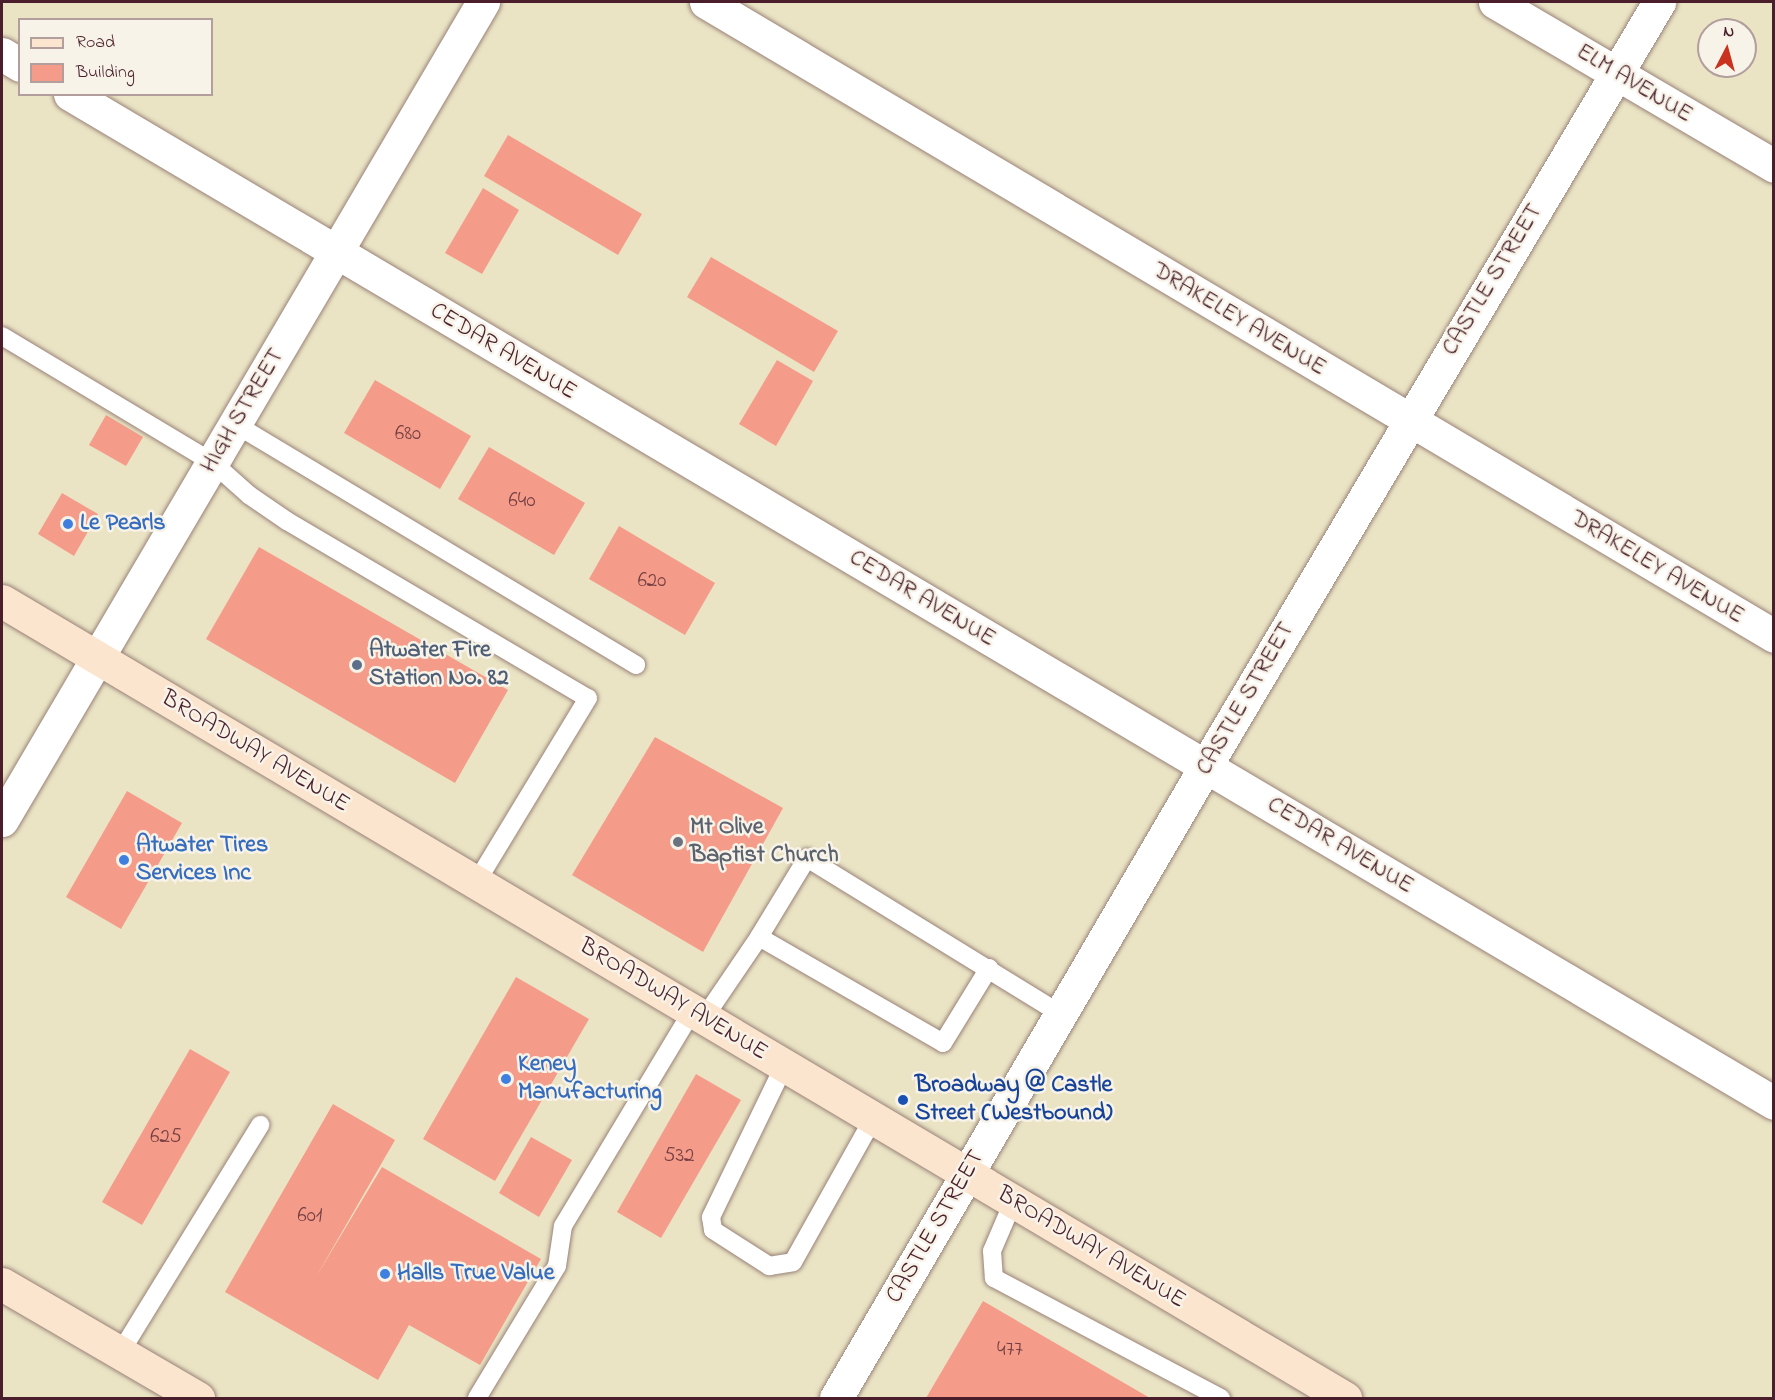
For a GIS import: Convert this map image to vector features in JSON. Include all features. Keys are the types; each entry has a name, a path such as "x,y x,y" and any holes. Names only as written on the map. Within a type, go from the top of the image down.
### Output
{"street":[{"name":"HIGH STREET","path":"2,820 483,2"},
{"name":"DRAKELEY AVENUE","path":"706,2 1773,636"},
{"name":"ELM AVENUE","path":"1495,2 1773,166"},
{"name":"CASTLE STREET","path":"836,1398 1409,421 1659,2"},
{"path":"2,54 18,64"},
{"name":"CEDAR AVENUE","path":"73,96 1773,1103"},
{"name":"BROADWAY AVENUE","path":"2,601 1345,1398"},
{"path":"2,1284 198,1398"}],"lane":[{"path":"2,336 212,462 249,495 287,521 588,698 476,883"},
{"path":"235,424 636,665"},
{"path":"477,1398 557,1266 563,1226 698,1015 759,937 807,858 1061,1014"},
{"path":"759,937 943,1043 989,968"},
{"path":"784,1066 711,1217 713,1230 769,1266 793,1262 873,1119"},
{"path":"120,1353 260,1125"},
{"path":"1013,1202 992,1251 994,1278 1221,1398"}],"building":[{"path":"508,135 642,214 618,255 484,176"},
{"path":"483,188 519,210 482,274 445,253"},
{"path":"711,257 838,331 814,372 687,297"},
{"path":"777,360 813,381 776,446 739,424"},
{"path":"375,380 471,436 440,489 344,433"},
{"path":"106,415 143,437 126,466 89,445"},
{"path":"489,447 585,503 554,555 458,499"},
{"name":"Le Pearls","path":"62,493 98,514 74,556 38,534"},
{"path":"619,526 715,583 685,635 589,579"},
{"name":"Atwater Fire Station No. 82","path":"259,547 508,690 455,783 206,639"},
{"name":"Mt Olive Baptist Church","path":"655,737 783,808 703,952 572,875"},
{"name":"Atwater Tires Services Inc","path":"127,791 182,823 121,929 66,897"},
{"name":"Keney Manufacturing","path":"516,977 589,1019 495,1181 423,1139"},
{"path":"190,1049 230,1072 142,1225 102,1202"},
{"path":"696,1074 741,1100 661,1238 617,1212"},
{"path":"333,1104 395,1140 316,1277 382,1167 541,1259 480,1365 409,1325 378,1380 225,1292"},
{"path":"531,1137 572,1160 539,1217 499,1193"},
{"path":"983,1301 1150,1398 926,1398"}],"place":[{"name":"Le Pearls","path":"68,524"},
{"name":"Atwater Fire Station No. 82","path":"357,665"},
{"name":"Mt Olive Baptist Church","path":"678,842"},
{"name":"Atwater Tires Services Inc","path":"124,860"},
{"name":"Keney Manufacturing","path":"506,1079"},
{"name":"Broadway @ Castle Street (Westbound)","path":"903,1100"},
{"name":"Halls True Value","path":"385,1274"}]}
